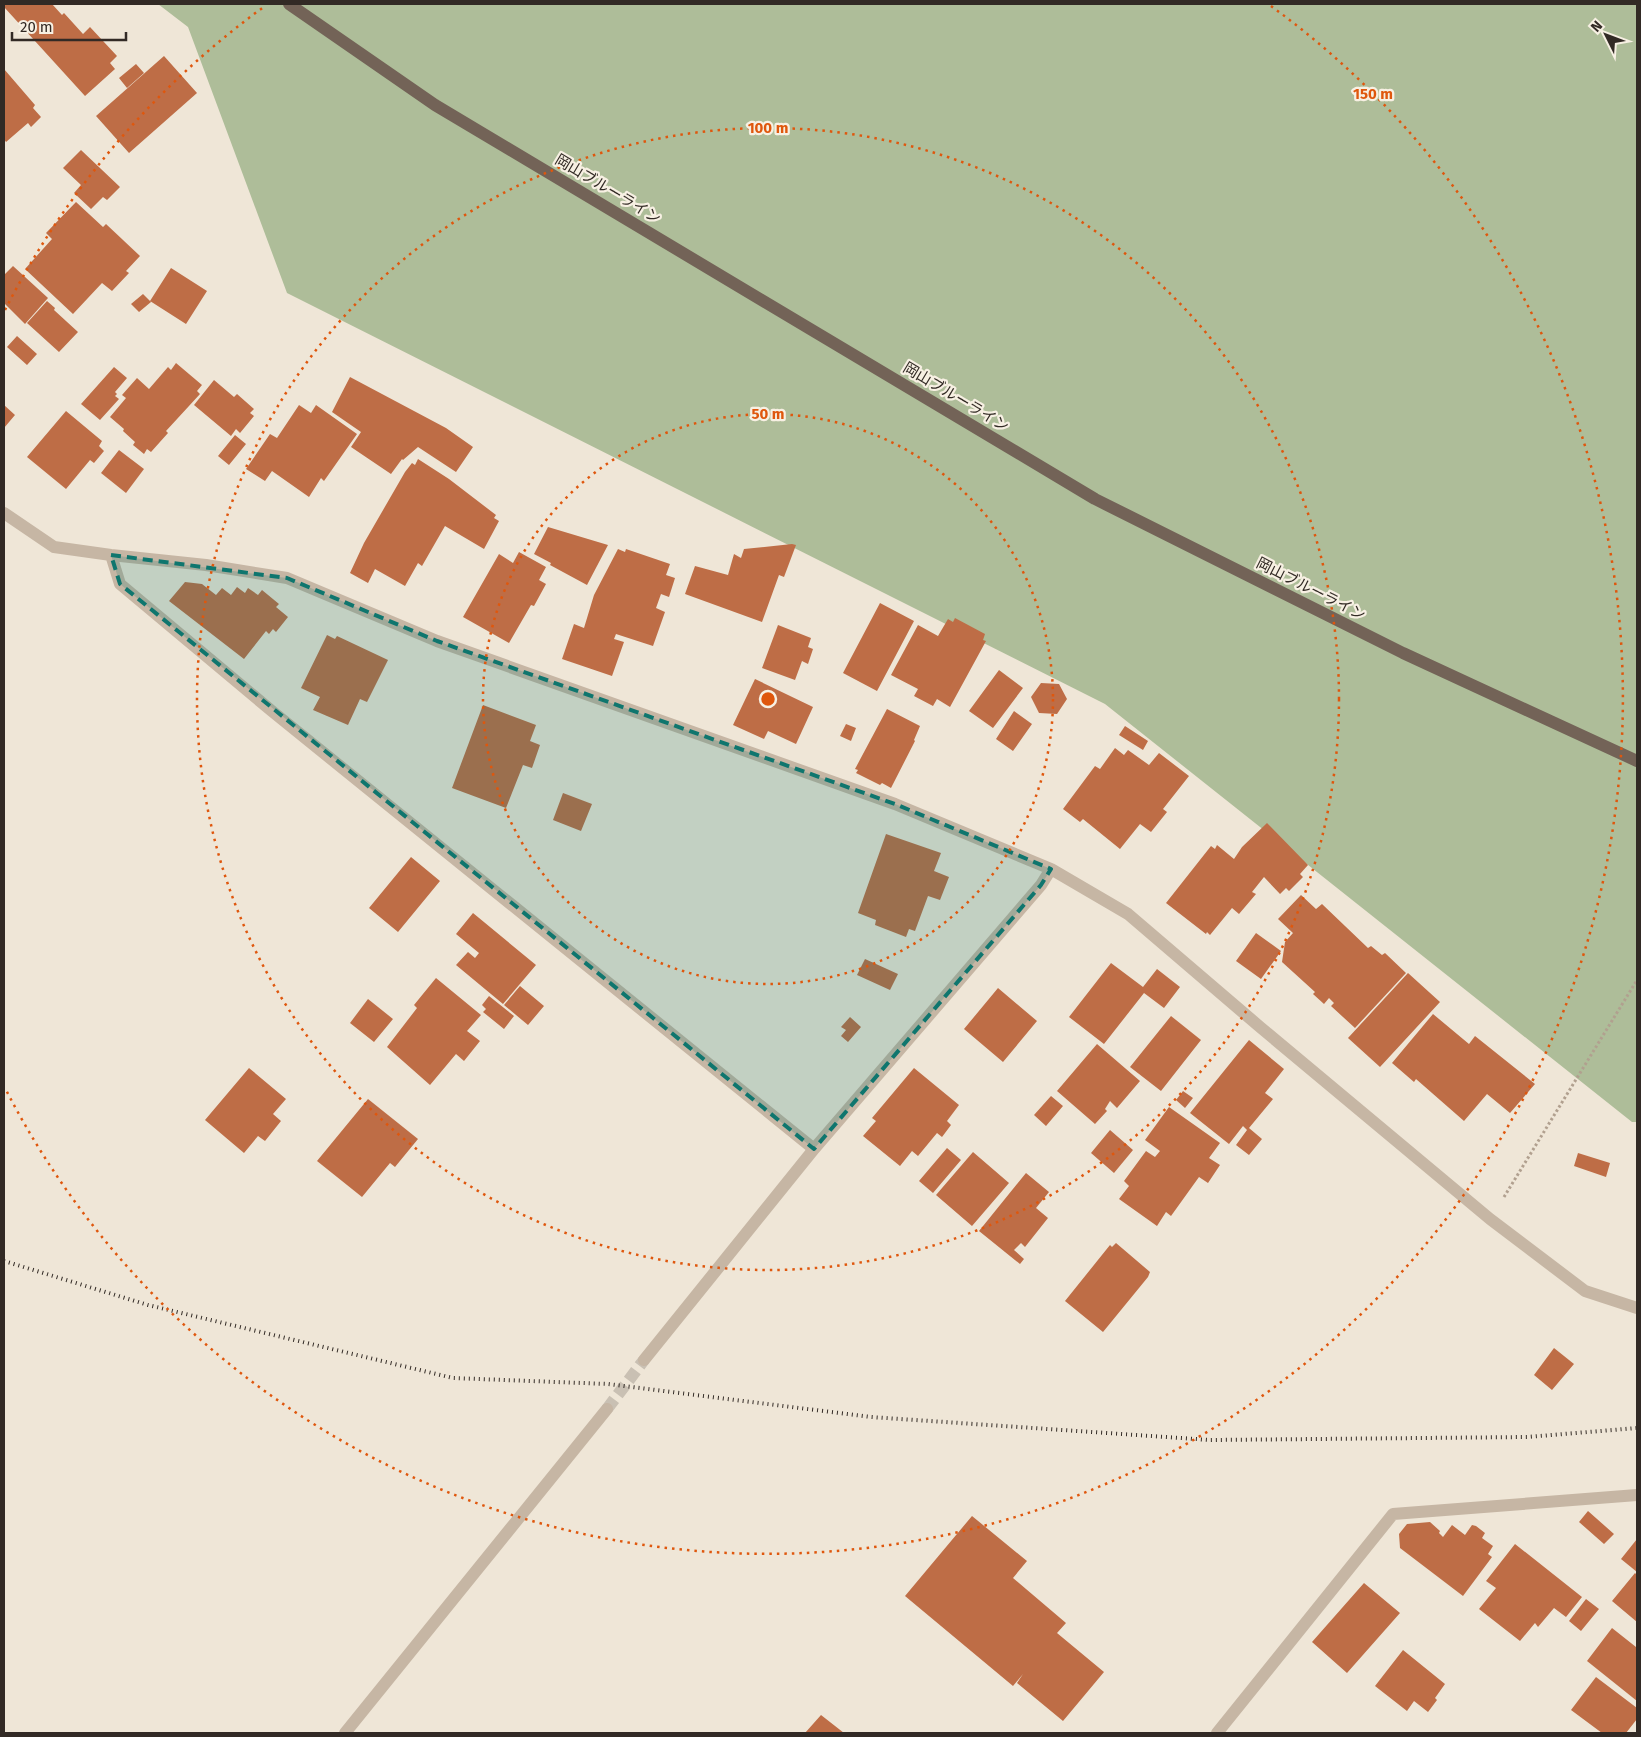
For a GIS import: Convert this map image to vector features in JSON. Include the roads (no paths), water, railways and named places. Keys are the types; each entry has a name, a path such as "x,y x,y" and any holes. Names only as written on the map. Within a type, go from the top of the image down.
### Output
{"main road":[{"name":"岡山ブルーライン","path":"289,4 435,105 1095,499 1403,653 1637,761"}],"street":[{"path":"4,513 54,547 110,556 206,565 287,578 437,641 895,804 1050,869 1128,914 1260,1027 1490,1218 1586,1291 1637,1308"},
{"path":"110,556 120,584 135,597 273,712 814,1149"},
{"path":"644,1360 814,1149 1042,885 1050,869"},
{"path":"345,1733 607,1408"},
{"path":"1217,1733 1393,1514 1637,1495"}],"tunnel":[{"path":"607,1409 644,1360"}],"railway":[{"path":"4,1261 148,1305 453,1378 608,1384 871,1417 1210,1440 1527,1437 1637,1428"}]}
